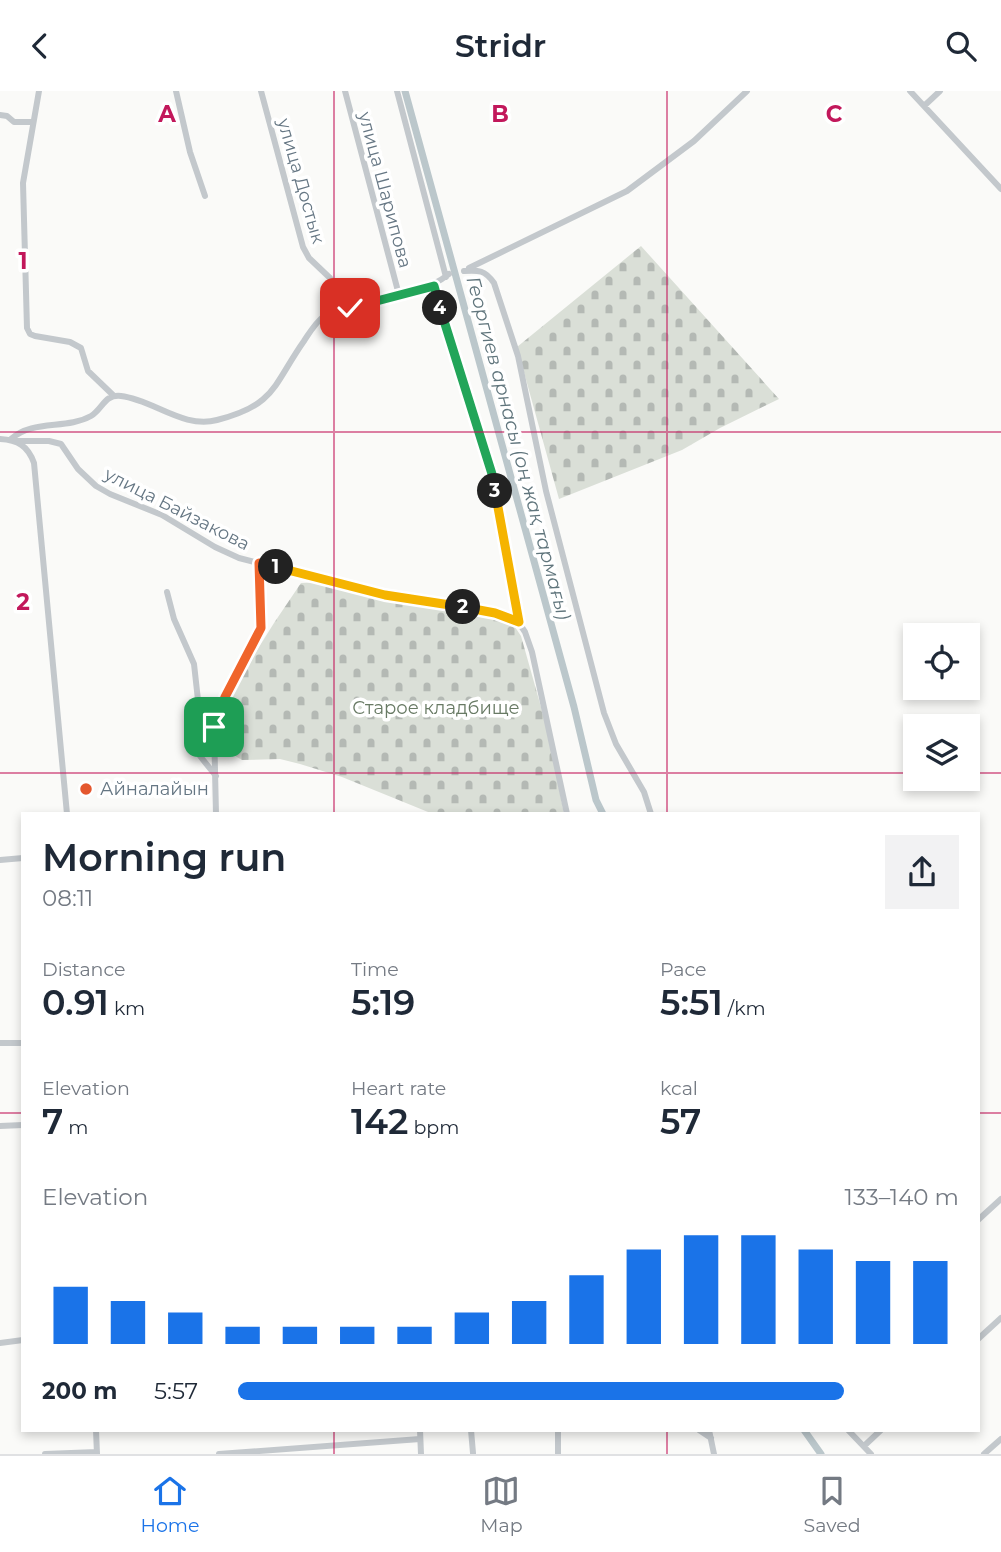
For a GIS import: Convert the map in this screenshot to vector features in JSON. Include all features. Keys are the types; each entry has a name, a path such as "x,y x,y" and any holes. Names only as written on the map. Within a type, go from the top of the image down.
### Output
{"street":[{"path":"39,91 23,183 28,331 35,336 70,342 81,348 88,371 114,396 145,402 187,420 210,422 230,416 268,397 282,379 291,359 320,319 328,314 346,307 352,308 434,286 447,276 397,91"},
{"path":"176,91 190,152 205,196"},
{"name":"улица Достык","path":"261,91 290,213 303,247 309,258 330,278 346,307"},
{"name":"улица Шарипова","path":"345,91 399,295"},
{"path":"650,812 644,792 616,744 604,713 544,481 518,356 494,283 487,272 464,271 627,191 694,141 747,91"},
{"path":"910,91 1001,189"},
{"path":"924,106 940,91"},
{"path":"0,115 7,116 14,122 33,121"},
{"path":"434,286 492,474 519,622 532,652 568,812"},
{"path":"13,440 18,432 33,427 92,415 104,401 114,396"},
{"name":"улица Байзакова","path":"0,439 48,440 61,444 78,469 96,486 162,515 239,558 385,595 495,613 519,622"},
{"name":"улица Байзакова","path":"13,440 27,447 34,463 67,812"},
{"name":"улица Байзакова","path":"216,812 214,738 218,714 261,628 259,563"},
{"path":"167,592 174,619 194,664 198,700 197,746 200,756 216,776"},
{"path":"0,860 21,858"},
{"path":"0,1043 21,1043"},
{"path":"0,1126 21,1125"},
{"path":"980,1218 1001,1199"},
{"path":"980,1337 1001,1318"},
{"path":"0,1343 21,1341"},
{"path":"45,1454 97,1453 96,1432"},
{"path":"420,1432 421,1454"},
{"path":"471,1432 473,1453"},
{"path":"558,1432 558,1454"},
{"path":"702,1432 711,1438"},
{"path":"710,1432 714,1454"},
{"path":"850,1432 871,1454"},
{"path":"864,1446 879,1432"},
{"path":"219,1454 420,1439"},
{"path":"984,1454 1001,1439"}],"green space":[{"path":"641,246 779,399 682,450 559,499 517,347"},
{"name":"Старое кладбище","path":"325,582 379,597 496,618 513,624 521,636 548,732 564,812 428,812 342,777 300,764 280,759 242,760 225,750 218,729 232,690 301,583"}],"waterway":[{"name":"Георгиев арнасы (оң жақ тармағы)","path":"405,91 574,707 596,800 602,812"},
{"name":"Георгиев арнасы (оң жақ тармағы)","path":"805,1432 821,1454"}],"place":[{"name":"Айналайын","path":"86,789"}],"route":[{"path":"214,727 225,697 261,628 259,563 385,595 495,613 519,622 492,474 434,286 350,308"}]}
